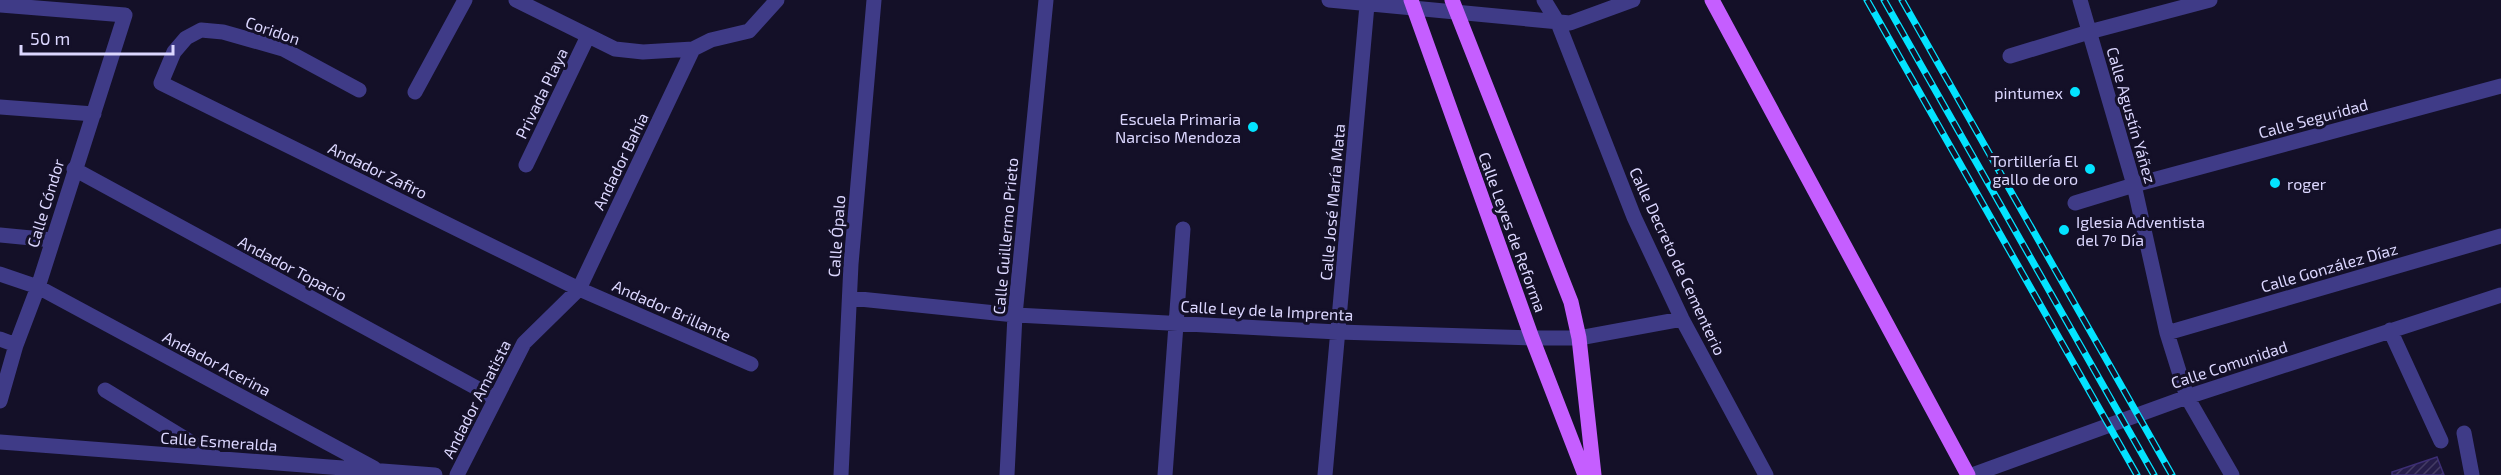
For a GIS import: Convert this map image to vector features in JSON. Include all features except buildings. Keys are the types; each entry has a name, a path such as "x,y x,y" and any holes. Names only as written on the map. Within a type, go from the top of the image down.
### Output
{"main road":[{"path":"1712,0 1970,475"},
{"name":"Calle Leyes de Reforma","path":"1412,4 1532,338 1585,475"},
{"name":"Calle Leyes de Reforma","path":"1454,6 1554,254 1571,302 1579,338 1594,475"}],"street":[{"path":"415,92 465,0"},
{"path":"516,0 615,49 633,51 693,49 711,40 749,31 777,0"},
{"name":"Calle Ópalo","path":"841,475 850,298 874,0"},
{"name":"Calle Guillermo Prieto","path":"1007,475 1015,315 1046,0"},
{"path":"1329,0 1367,4 1454,6 1558,23 1583,20 1633,0"},
{"name":"Calle Decreto de Cementerio","path":"1544,0 1558,23 1634,217 1682,319 1766,475"},
{"name":"Calle Agustín Yáñez","path":"2080,0 2134,184 2168,333 2187,397 2232,475"},
{"path":"2010,56 2089,32 2210,0"},
{"name":"Calle José María Mata","path":"1325,475 1367,4"},
{"name":"Calle Cóndor","path":"0,5 125,15 38,287 16,345 0,401"},
{"name":"Coridon","path":"161,83 174,52 186,38 201,30 223,32 283,49 359,90"},
{"name":"Privada Playa","path":"526,165 588,36"},
{"name":"Andador Bahía","path":"579,289 693,49"},
{"name":"Andador Zafiro","path":"161,83 579,289"},
{"name":"Calle Seguridad","path":"2075,203 2134,184 2501,86"},
{"path":"0,107 94,114"},
{"name":"Andador Topacio","path":"74,170 495,398"},
{"path":"1165,475 1183,229"},
{"path":"0,235 52,240"},
{"name":"Calle González Díaz","path":"2168,333 2501,236"},
{"name":"Andador Acerina","path":"0,274 38,287 380,471"},
{"name":"Andador Brillante","path":"579,289 751,364"},
{"name":"Andador Amatista","path":"457,475 524,343 579,289"},
{"name":"Calle Comunidad","path":"1970,475 2187,397 2501,295"},
{"name":"Calle Ley de la Imprenta","path":"850,298 1015,315 1338,332 1532,338 1579,338 1682,319"},
{"path":"2390,330 2441,441"},
{"path":"0,339 16,345"},
{"path":"105,390 218,459"},
{"path":"2464,433 2472,475"},
{"name":"Calle Esmeralda","path":"0,442 435,475"}],"railway":[{"path":"1867,0 2137,475"},
{"path":"1884,0 2154,475"},
{"path":"1902,0 2172,475"}],"place":[{"name":"pintumex","path":"2075,92"},
{"name":"Escuela Primaria Narciso Mendoza","path":"1253,127"},
{"name":"Tortillería El gallo de oro","path":"2090,169"},
{"name":"roger","path":"2275,183"},
{"name":"Iglesia Adventista del 7º Día","path":"2064,230"}]}
